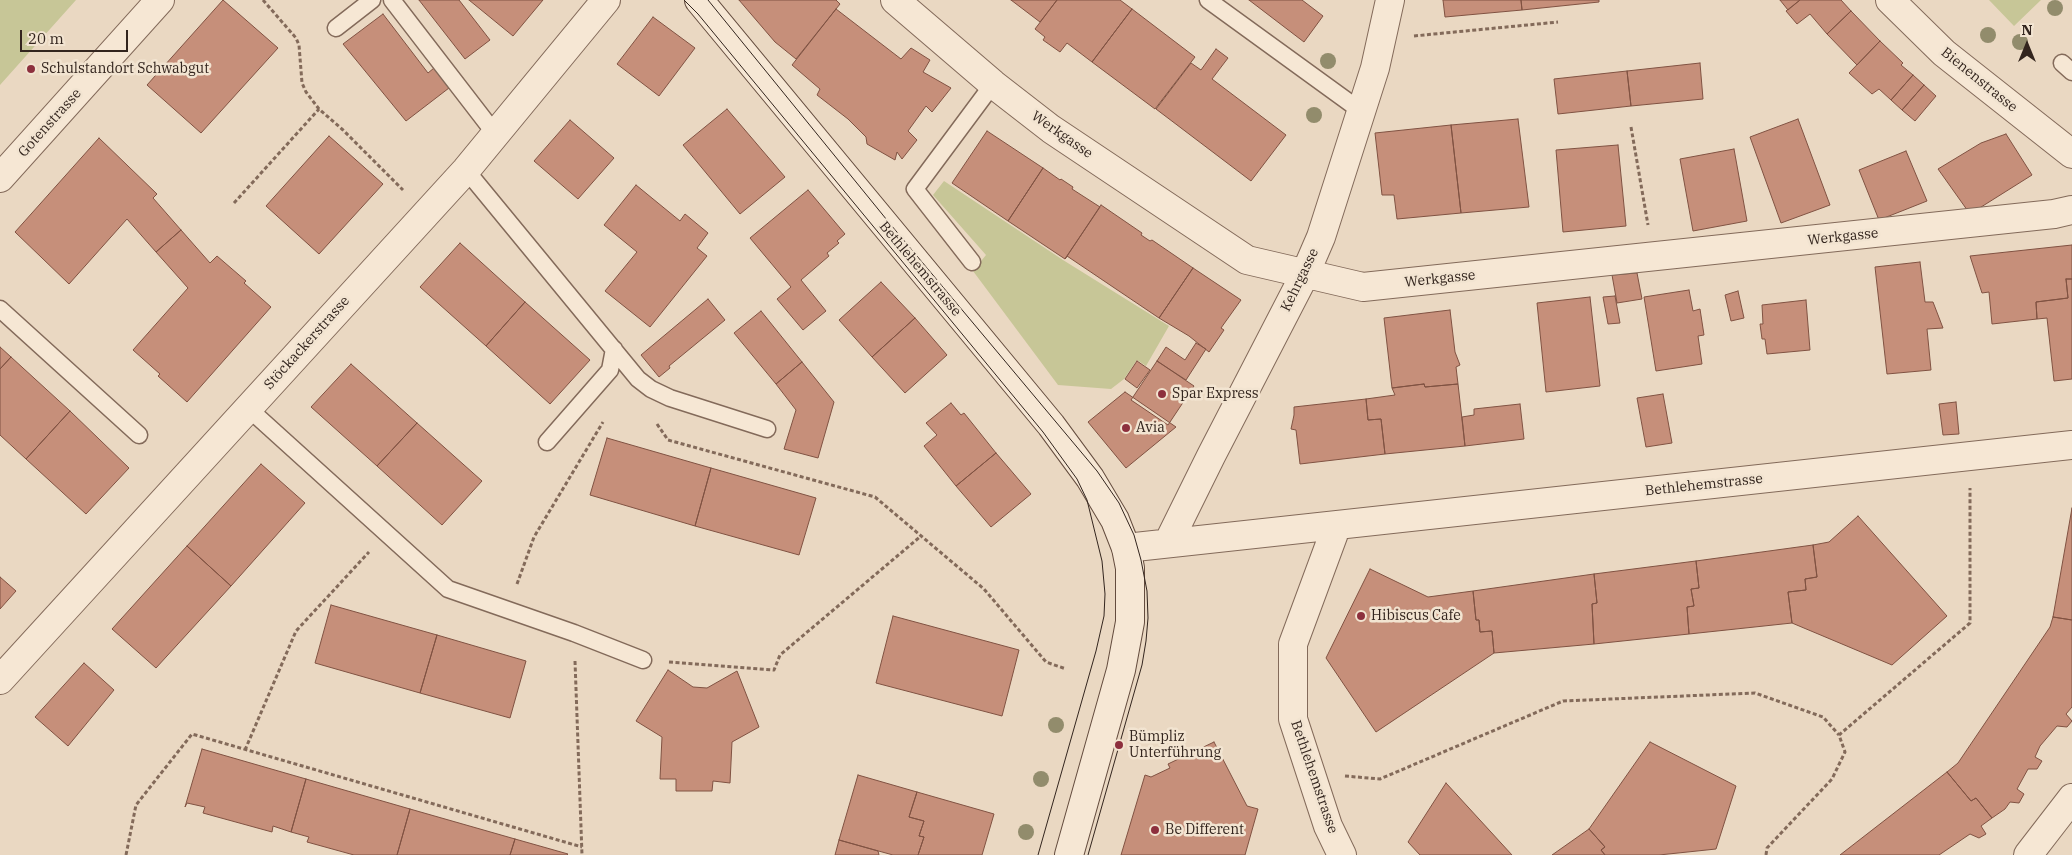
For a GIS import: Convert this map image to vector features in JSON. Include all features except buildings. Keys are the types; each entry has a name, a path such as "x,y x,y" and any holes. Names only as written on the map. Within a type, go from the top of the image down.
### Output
{"street":[{"name":"Gotenstrasse","path":"0,178 160,0"},
{"name":"Stöckackerstrasse","path":"0,680 466,170 606,0"},
{"name":"Bethlehemstrasse","path":"699,0 1051,425 1104,499 1126,548 1131,591 1130,622 1126,650 1069,855"},
{"name":"Werkgasse","path":"894,0 993,84 1051,129 1247,260 1363,287 2054,214 2072,210"},
{"name":"Kehrgasse","path":"1168,543 1305,274 1321,236 1361,111 1384,32 1390,0"},
{"name":"Bienenstrasse","path":"1890,0 1944,53 2072,154"},
{"name":"Bethlehemstrasse","path":"1126,548 2072,445"},
{"name":"Bethlehemstrasse","path":"1336,525 1293,644 1293,719 1328,826 1342,855"},
{"path":"2028,855 2072,798"}],"lane":[{"path":"336,28 372,0"},
{"path":"392,0 496,135"},
{"path":"1208,0 1361,111"},
{"path":"972,262 915,189 993,84"},
{"path":"466,170 638,379 651,389 670,398 767,429"},
{"path":"0,309 139,435"},
{"path":"546,442 610,370 614,349"},
{"path":"248,408 448,589 574,633 643,660"}],"path":[{"path":"263,0 296,38 299,46 302,83 306,92 319,109 343,130 426,213"},
{"path":"1384,32 1405,36 1558,22"},
{"path":"234,203 319,109"},
{"path":"1630,127 1649,231"},
{"path":"638,379 643,402 668,440 875,498 990,595 1046,662 1066,669"},
{"path":"508,610 534,537 606,416"},
{"path":"1839,735 1970,623 1971,456"},
{"path":"245,750 296,631 388,533"},
{"path":"643,660 774,670 780,655 922,536"},
{"path":"574,633 582,855"},
{"path":"1310,773 1380,779 1564,701 1755,693 1823,717 1839,735 1845,752 1832,779 1767,848 1766,855"},
{"path":"126,855 136,805 192,734 582,847"}],"shaded area":[{"path":"0,0 76,0 0,85"},
{"path":"1989,0 2041,0 2014,26"},
{"path":"944,181 1063,260 1169,326 1146,366 1137,360 1124,379 1111,389 1058,385 973,271 986,255 933,195"}],"tram line":[{"path":"684,0 698,14 1043,432 1077,479 1087,500 1102,561 1105,594 1104,616 1096,651 1038,855"},
{"path":"708,0 891,225 1097,471 1119,503 1134,535 1147,591 1148,618 1146,641 1142,665 1088,855"}],"place":[{"name":"Schulstandort Schwabgut","path":"31,69"},
{"name":"Spar Express","path":"1162,394"},
{"name":"Avia","path":"1126,428"},
{"name":"Hibiscus Cafe","path":"1361,616"},
{"name":"Bümpliz Unterführung","path":"1119,745"},
{"name":"Be Different","path":"1155,830"}]}
